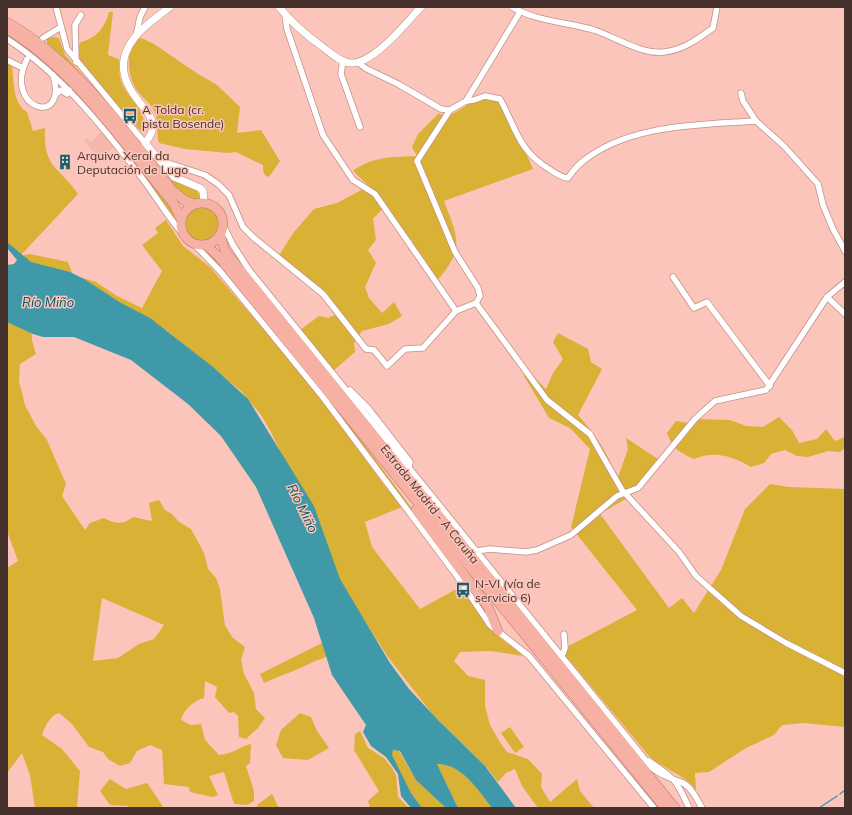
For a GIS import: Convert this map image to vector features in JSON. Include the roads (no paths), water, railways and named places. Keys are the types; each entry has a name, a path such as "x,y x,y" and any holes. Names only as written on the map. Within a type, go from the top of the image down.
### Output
{"highway":[{"path":"7,18 24,29 72,71 106,107 172,190 184,200 194,204 204,203 210,205 220,213 223,225 220,235 211,243 206,245 189,242 182,233 181,219 174,204 66,75 44,56 7,29"},
{"path":"7,22 49,50"},
{"path":"181,219 185,210 194,204"},
{"name":"Estrada Madrid - A Coruña","path":"220,235 225,251 675,808"},
{"name":"Estrada Madrid - A Coruña","path":"206,245 218,256 665,808"},
{"path":"360,431 488,607 498,631"}],"street":[{"path":"56,7 67,49 76,62 89,75 174,177 200,188 203,191 204,203"},
{"path":"145,7 140,17 136,36 126,54 123,71 132,93 148,112 152,120 152,133 145,143"},
{"path":"136,36 170,7"},
{"path":"279,7 285,15 309,38 351,63 358,62 371,56 421,7"},
{"path":"512,7 520,12 540,19 594,30 652,52 663,52 688,46 713,28 717,7"},
{"path":"466,101 520,12"},
{"path":"76,62 75,24 81,15"},
{"path":"285,15 287,29 323,135 353,180 375,194 456,311"},
{"path":"43,38 61,27"},
{"path":"7,39 69,90 123,154 182,233"},
{"path":"27,59 23,68 23,89 25,97 34,106 42,108 49,105 56,94 61,90 67,94 69,90"},
{"path":"7,60 23,68"},
{"path":"344,60 341,74 360,127"},
{"path":"358,62 365,68 398,84 430,104 441,109 450,110"},
{"path":"52,75 56,94"},
{"path":"741,93 743,101 756,121 784,146 818,184 823,205 833,229 845,251"},
{"path":"162,164 168,163 205,175 218,184 229,195 243,227 323,294 366,349 374,350 387,366 405,349 423,348 456,311 476,303 480,296 478,288 455,252 417,161 450,110 466,101 485,96 500,99 519,140 528,153 544,166 562,177 568,178 581,162 600,150 635,136 680,126 756,121"},
{"path":"223,225 233,245 249,270 657,773 683,784 692,790 702,808"},
{"path":"194,244 220,271 322,396 462,583 484,618 529,656 654,808"},
{"path":"673,277 694,308 707,302 770,386"},
{"path":"477,551 490,548 526,552 548,546 571,536 617,496 638,488 695,419 715,401 766,390 827,297 845,282"},
{"path":"827,297 845,314"},
{"path":"476,303 547,400 590,434 622,490 679,552 696,576 741,616 786,643 845,673"},
{"path":"562,656 565,648 564,634"},
{"path":"676,781 689,808"}],"water":[{"name":"Río Miño","path":"7,242 31,262 70,272 84,279 121,303 150,318 213,367 248,399 314,506 340,579 390,663 409,689 485,766 516,808 492,808 469,779 462,773 446,765 437,764 458,808 446,808 416,780 400,751 393,750 392,755 411,793 422,808 411,808 401,796 398,774 386,757 371,746 363,732 366,725 332,675 314,618 256,487 221,436 188,404 131,360 74,337 43,337 7,322 7,265 14,264 17,260 7,248"}],"waterway":[{"path":"840,794 845,790"},
{"path":"819,808 837,796"}],"place":[{"name":"A Tolda (cr. pista Bosende)","path":"130,116"},
{"name":"Arquivo Xeral da Deputación de Lugo","path":"65,162"},
{"name":"N-VI (vía de servicio 6)","path":"463,590"}]}
